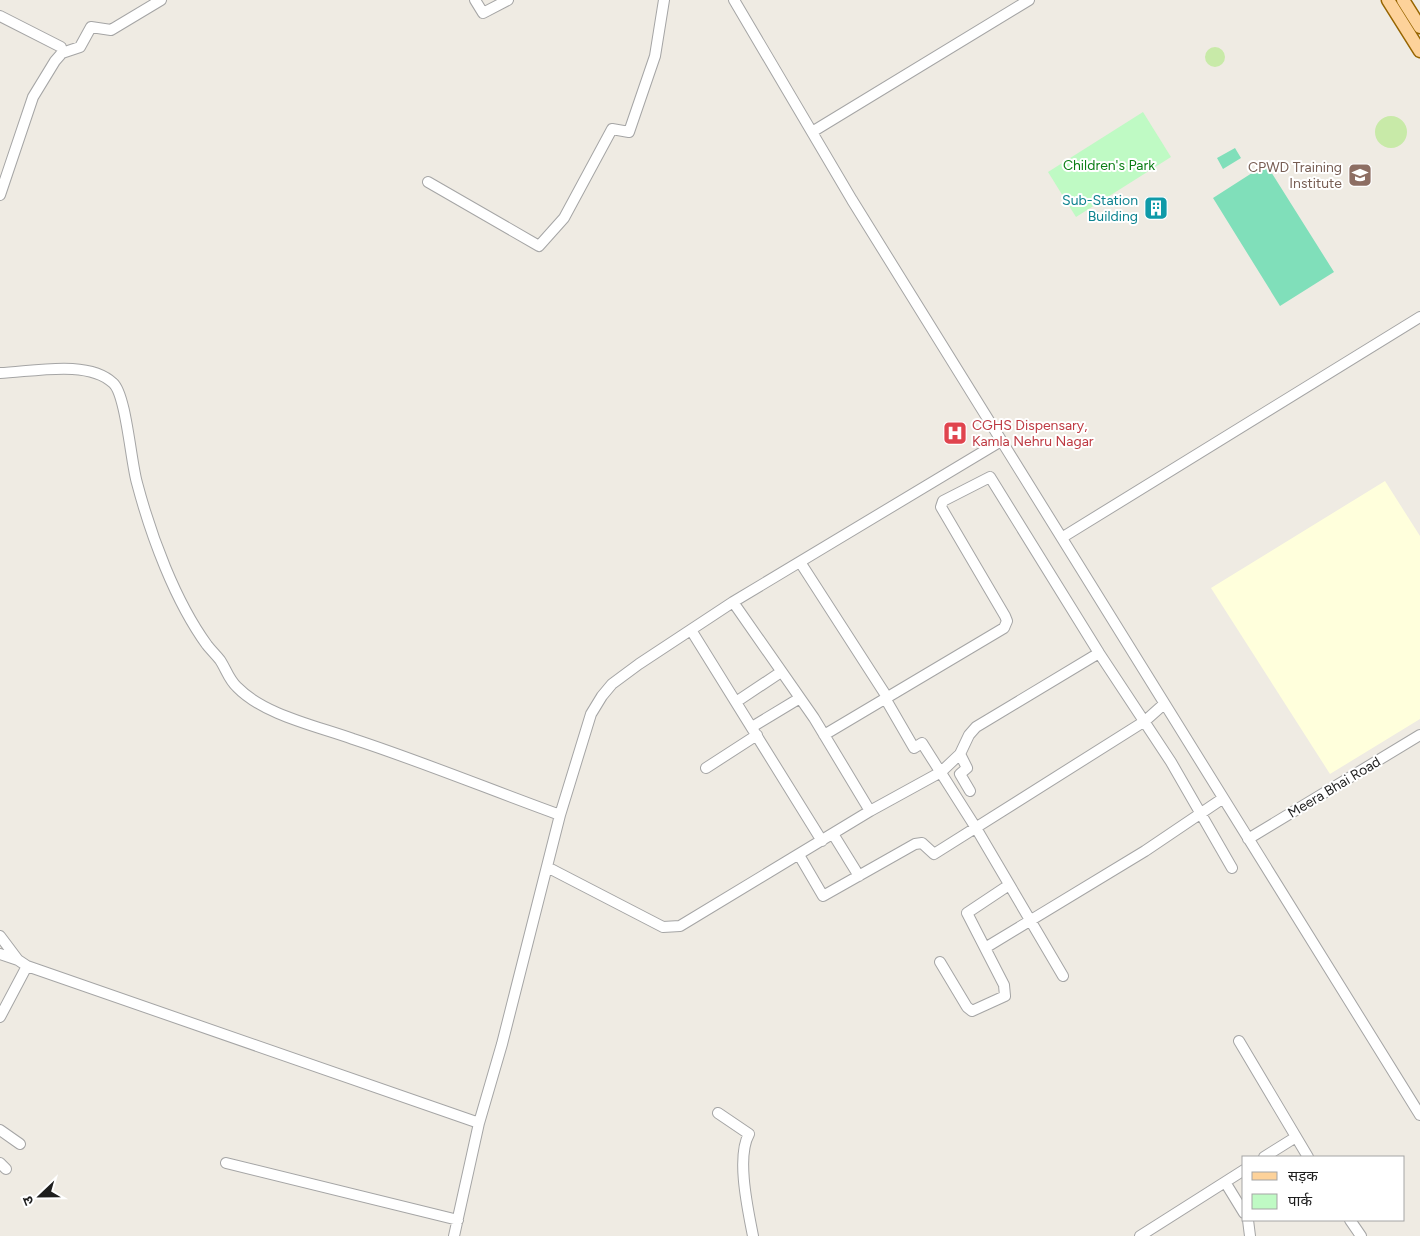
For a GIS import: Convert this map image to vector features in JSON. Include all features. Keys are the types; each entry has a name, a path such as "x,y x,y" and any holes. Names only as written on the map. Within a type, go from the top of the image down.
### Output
{"main road":[{"path":"1398,2 1420,27"},
{"path":"1398,2 1420,51"}],"street":[{"path":"0,195 34,97 46,75 62,54 80,47 91,27 111,30 161,0"},
{"path":"475,0 484,13 508,0"},
{"path":"428,182 538,246 564,218 612,129 629,132 655,56 664,0"},
{"path":"734,0 812,132 1001,441 1063,537 1222,799 1420,1115"},
{"path":"812,132 1029,0"},
{"path":"0,16 60,47 62,54"},
{"path":"1063,537 1420,317"},
{"path":"0,373 62,368 97,374 114,383 122,401 136,480 144,508 167,568 198,630 238,688 267,707 302,722 354,739 560,815"},
{"path":"454,1236 479,1122 502,1044 560,815 587,727 602,696 612,684 639,664 733,602 1001,441"},
{"path":"824,735 1004,628 1006,625 1005,616 941,507 943,501 986,478 990,478 995,483 1098,653 1145,721 1202,814 1232,868"},
{"path":"800,562 886,698 914,748 922,743 941,772 1064,976"},
{"path":"733,602 800,698 870,811"},
{"path":"691,630 822,841"},
{"path":"547,867 663,927 674,928 870,811 941,772 960,754 968,735 976,727 1098,653"},
{"path":"736,702 781,672"},
{"path":"706,768 800,698"},
{"path":"799,855 819,893 823,896 915,844 922,844 934,854 1145,721 1164,704"},
{"name":"Meera Bhai Road","path":"1248,839 1420,735"},
{"path":"960,754 967,768 960,774 970,791"},
{"path":"985,948 1145,851 1222,799"},
{"path":"833,834 859,876"},
{"path":"940,962 967,1007 975,1011 1002,998 1006,993 967,913 1008,885"},
{"path":"0,936 18,960"},
{"path":"0,954 18,960 27,966 479,1122"},
{"path":"0,1017 27,966"},
{"path":"1239,1041 1307,1156"},
{"path":"718,1113 749,1134 745,1141 744,1169 753,1236"},
{"path":"0,1130 20,1144"},
{"path":"1266,1156 1296,1137"},
{"path":"226,1164 458,1220"},
{"path":"1140,1236 1242,1171"},
{"path":"1225,1182 1242,1210"},
{"path":"1248,1221 1250,1236"},
{"path":"1351,1221 1361,1236"}],"shaded area":[{"path":"1385,481 1420,536 1420,719 1330,774 1211,588"}],"green space":[{"path":"1215,47 1222,50 1225,57 1222,64 1215,67 1208,64 1205,57 1208,50"},
{"name":"Children's Park","path":"1143,112 1171,157 1076,217 1048,172"},
{"path":"1391,116 1397,117 1402,121 1406,126 1406,138 1402,143 1397,147 1391,148 1385,147 1380,143 1376,138 1375,132 1376,126 1380,121 1385,117"},
{"path":"1235,148 1241,158 1223,169 1217,158"},
{"path":"1266,164 1334,272 1280,306 1213,198"}],"place":[{"name":"CPWD Training Institute","path":"1360,175"},
{"name":"Sub-Station Building","path":"1156,208"},
{"name":"CGHS Dispensary, Kamla Nehru Nagar","path":"955,433"}]}
